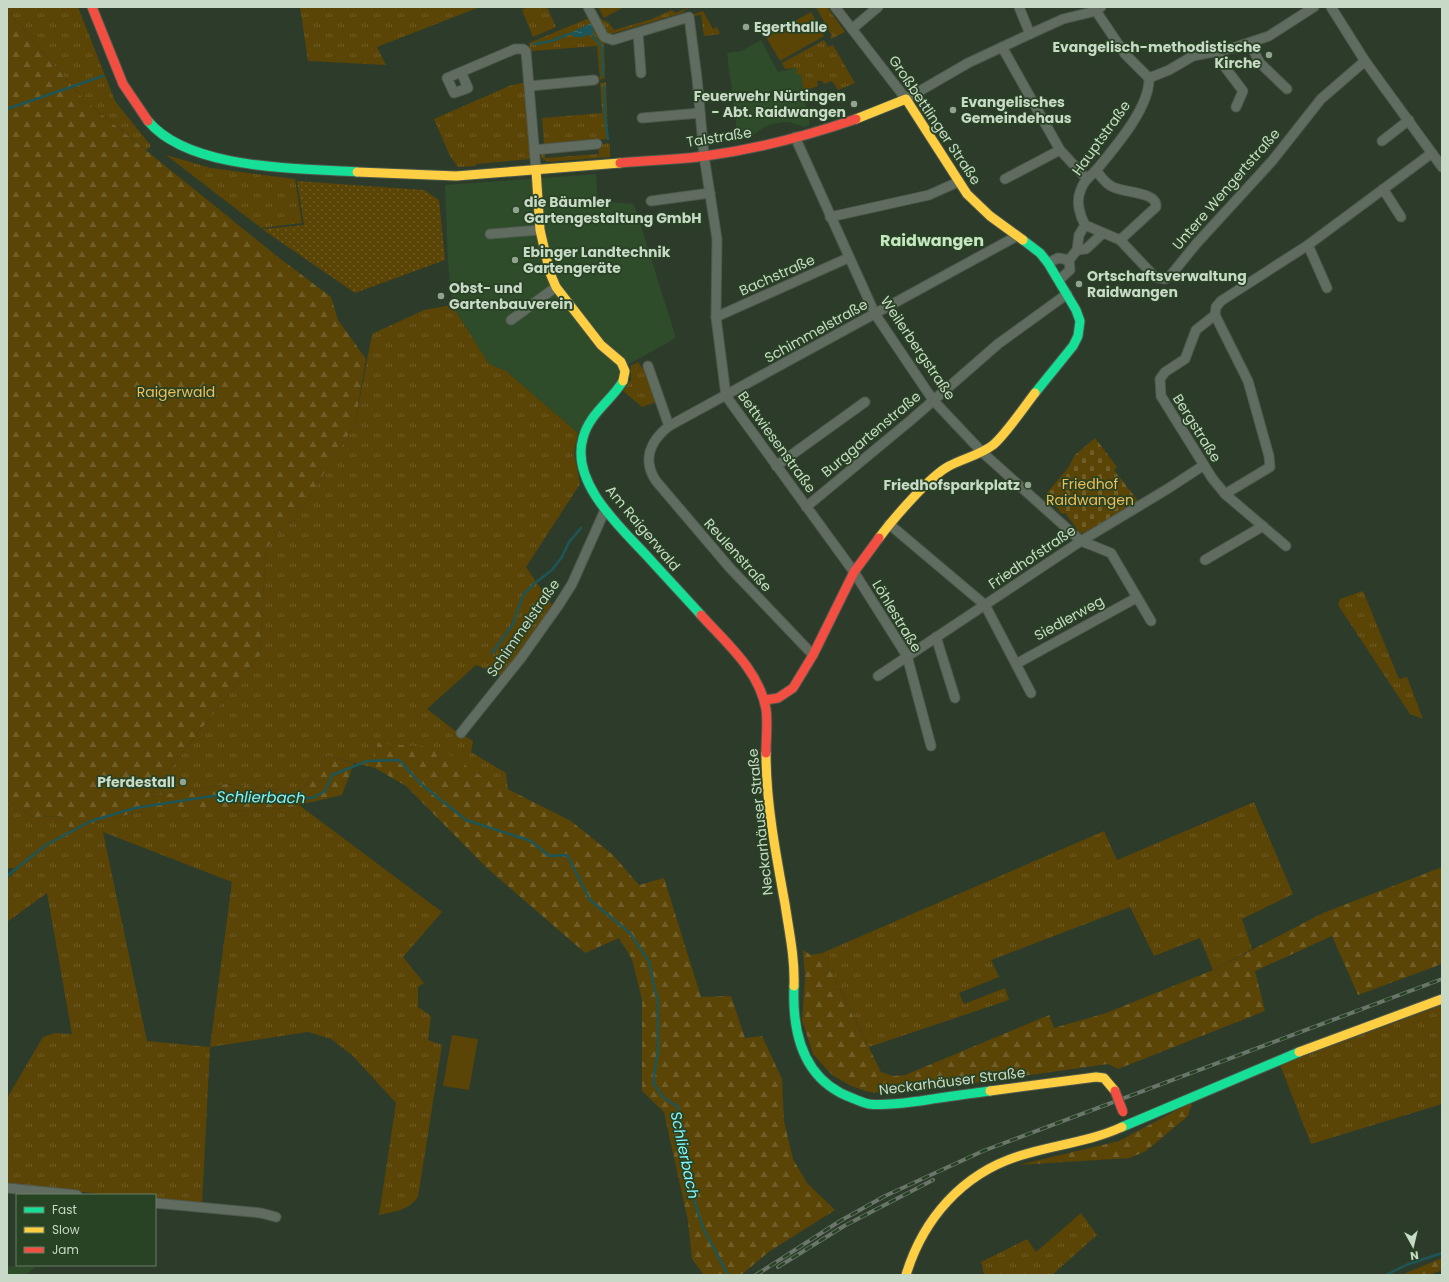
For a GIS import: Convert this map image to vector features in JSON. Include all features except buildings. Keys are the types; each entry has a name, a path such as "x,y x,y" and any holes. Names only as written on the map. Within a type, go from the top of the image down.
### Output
{"street":[{"name":"Talstraße","path":"92,7 121,78 139,112 152,126 166,137 185,148 216,158 249,163 422,177 456,176 704,156 744,149 795,137 845,123 906,99 968,63 1002,47 1063,19 1099,9"},
{"path":"588,7 604,37 613,40 638,33 641,74"},
{"name":"Großbettlinger Straße","path":"835,7 906,99 967,194 990,216 1040,253 1067,294"},
{"path":"852,29 878,7"},
{"path":"1019,7 1030,34"},
{"path":"1099,9 1125,54 1149,78 1168,70 1193,56 1250,44 1269,36 1314,7"},
{"path":"1331,7 1365,61 1442,167"},
{"name":"Bettwiesenstraße","path":"638,33 689,17 697,78 704,156 717,239 716,317 726,396 854,572"},
{"path":"1250,44 1260,64 1287,89"},
{"path":"1002,47 1060,150 1086,178"},
{"path":"461,72 515,49 523,48 527,53 536,170"},
{"path":"1216,51 1224,66 1243,92 1236,107"},
{"name":"Untere Wengertstraße","path":"1085,225 1102,234 1120,240 1155,277 1161,279 1170,276 1197,242 1272,161 1321,99 1365,61"},
{"name":"Hauptstraße","path":"1085,225 1080,213 1079,196 1086,178 1096,171 1142,107 1148,92 1149,78"},
{"path":"530,86 594,80"},
{"path":"642,118 700,113"},
{"path":"1382,142 1409,120"},
{"name":"Weilerbergstraße","path":"795,137 848,258 875,314 933,400 982,452 1081,541 1111,553 1150,621"},
{"path":"534,150 597,144"},
{"path":"1005,178 1060,150"},
{"path":"1225,494 1270,467 1269,456 1248,381 1216,315 1216,307 1221,301 1308,246 1432,153"},
{"name":"Am Raigerwald","path":"536,170 540,230 544,257 556,287 594,336 621,362 624,368 624,377 590,421 583,434 581,446 586,475 592,489 605,510 750,669 759,684 764,700"},
{"path":"1096,171 1111,186 1144,195 1155,201 1156,207 1120,240"},
{"path":"830,217 929,196 958,182"},
{"path":"1383,189 1401,217"},
{"path":"651,201 710,193"},
{"path":"1069,260 1077,250 1077,243 1085,225"},
{"path":"490,234 540,230"},
{"path":"1077,250 1086,249 1102,234"},
{"name":"Schimmelstraße","path":"650,468 651,447 655,440 669,426 1017,236"},
{"path":"1308,246 1327,288"},
{"name":"Bachstraße","path":"716,317 848,258"},
{"path":"1048,263 1058,258 1069,260"},
{"path":"1059,280 1070,270 1071,265 1069,260"},
{"path":"511,320 556,287"},
{"path":"764,700 778,698 793,688 813,655 854,572 889,524 938,474 949,466 982,452 994,444 1073,346 1078,336 1080,321 1067,294"},
{"name":"Burggartenstraße","path":"806,507 998,344 1067,294"},
{"name":"Bergstraße","path":"1216,315 1196,330 1185,359 1165,372 1160,379 1161,396 1212,478 1225,494 1286,546"},
{"path":"648,366 669,426"},
{"path":"776,466 866,402"},
{"name":"Friedhofstraße","path":"878,676 1081,541 1168,488 1204,464"},
{"name":"Reulenstraße","path":"650,468 656,482 721,558 813,655"},
{"name":"Schimmelstraße","path":"461,733 517,664 558,606 572,584 605,510"},
{"path":"889,524 985,605 1031,693"},
{"path":"1205,560 1263,526"},
{"name":"Löhlestraße","path":"854,572 907,656 931,746"},
{"name":"Siedlerweg","path":"1016,664 1136,598"},
{"path":"936,637 955,698"},
{"name":"Neckarhäuser Straße","path":"764,700 767,783 776,859 795,966 793,1010 795,1028 803,1054 823,1081 841,1094 868,1104 895,1104 1096,1077 1104,1078 1115,1091 1126,1125"},
{"path":"906,1275 913,1248 940,1208 962,1186 989,1169 1021,1155 1091,1138 1116,1130 1285,1057 1442,999"},
{"path":"7,1188 67,1194"},
{"path":"156,1204 261,1213 276,1217"}],"shaded area":[{"path":"761,40 778,72 796,68 801,74 810,125 803,127 785,122 772,124 761,129 751,137 738,139 727,53 741,51"},
{"path":"596,174 598,206 611,202 634,204 676,338 620,369 621,375 578,433 506,371 489,364 452,305 448,264 445,185"},
{"path":"7,1266 36,1267 25,1275 7,1275"}],"green space":[{"path":"7,7 78,7 115,101 151,146 146,150 85,101 7,10"},
{"path":"300,7 480,7 377,47 386,65 308,61"},
{"path":"527,7 547,7 556,27 533,37 522,10"},
{"path":"590,7 594,7 601,19 609,23 614,30 652,19 672,10 675,13 688,8 682,13 608,35"},
{"path":"598,7 624,7 604,18"},
{"path":"816,7 827,7 845,32 831,39 830,37 832,36"},
{"name":"Raigerwald","path":"7,10 85,101 278,257 331,297 338,320 366,359 355,424 303,507 266,548 260,654 148,797 227,784 297,792 311,781 328,756 354,763 342,795 286,808 231,811 142,811 71,829 61,816 34,817 7,800"},
{"path":"703,11 713,29 717,27 720,34 704,36 701,15 694,16 694,14"},
{"path":"811,12 824,36 780,61 766,37"},
{"path":"589,18 604,43 605,78 600,80 597,46 531,51 529,43"},
{"path":"824,40 828,47 833,45 855,83 838,90 832,81 824,84 822,81 817,81 818,86 804,91 801,74 797,75 796,68 785,69 782,63"},
{"path":"526,82 531,159 458,167 450,156 434,119 509,86"},
{"path":"606,82 608,139 544,145 542,118 602,113 600,83"},
{"path":"607,143 610,144 610,157 547,162 541,157 541,152 544,152 545,158 599,154 598,146"},
{"path":"166,155 211,168 295,179 302,223 261,228"},
{"path":"297,181 424,190 439,200 445,260 355,293 262,229 304,225"},
{"path":"452,305 489,364 506,371 578,433 574,453 580,484 526,567 552,605 502,676 476,665 427,709 454,730 473,741 471,752 506,773 508,790 478,774 377,743 375,768 328,756 311,781 297,792 227,784 148,797 260,654 266,548 303,507 355,424 372,334 424,310"},
{"path":"638,362 642,368 645,369 656,402 642,407 623,391 631,380 631,366"},
{"name":"Friedhof Raidwangen","path":"1095,438 1117,467 1114,470 1138,501 1084,533 1080,533 1065,513 1062,514 1046,494 1068,468 1075,455"},
{"path":"1363,591 1399,679 1407,677 1423,719 1410,714 1338,605 1340,599"},
{"path":"377,743 440,748 478,774 571,821 613,855 639,885 664,878 701,997 731,996 745,1038 762,1036 782,1079 784,1121 793,1159 807,1183 835,1210 770,1251 741,1275 704,1275 692,1259 688,1221 664,1112 642,1091 642,1000 632,959 619,938 585,953 487,868 406,786 375,768"},
{"path":"7,800 34,817 61,816 71,829 142,811 231,811 286,808 299,805 442,912 403,957 424,983 418,987 418,1007 431,1016 428,1040 442,1045 418,1197 414,1202 406,1208 379,1215 396,1103 353,1056 331,1039 308,1032 210,1047 202,1205 156,1200 156,1194 101,1194 7,1184 7,1098 43,1037 55,1033 72,1034 47,893 7,922 7,879 18,869 7,868","holes":["103,832 232,882 210,1047 147,1041"]},
{"path":"1254,802 1293,894 1242,919 1252,949 1213,970 1200,938 1154,956 1130,907 991,960 999,977 959,993 964,1004 1005,988 1009,1000 869,1047 822,953 1104,831 1117,860"},
{"path":"1442,867 1442,964 1358,995 1332,936 1255,971 1265,1011 1118,1069 1108,1064 897,1094 869,1092 851,1086 832,1075 813,1054 802,1020 805,979 803,950 811,955 822,953 881,1072 893,1076 905,1075 1049,1015 1054,1028 1106,1013 1213,970 1323,913"},
{"path":"1442,1005 1442,1104 1311,1144 1280,1065"},
{"path":"452,1035 478,1039 469,1090 443,1086"},
{"path":"1192,1102 1188,1116 1146,1151 1130,1158 1018,1165 1119,1141"},
{"path":"1081,1213 1097,1235 1052,1275 984,1275 981,1262 1027,1239 1036,1252"},
{"path":"1442,1258 1442,1270 1430,1275 1401,1275"}],"water":[{"path":"591,23 594,33 584,37 577,37 568,34"}],"waterway":[{"path":"534,44 552,41 568,34"},
{"path":"591,34 602,47 603,76"},
{"path":"7,109 103,76"},
{"path":"604,86 605,118 608,139"},
{"path":"492,653 513,624 523,595 535,583 552,570 562,557 569,542 581,528"},
{"name":"Schlierbach","path":"7,876 46,845 91,821 135,808 212,796 313,798 325,791 332,775 367,761 399,760 421,784 466,820 531,841 549,856 567,855 590,900 630,933 649,962 658,1003 658,1050 653,1083 664,1098 678,1107 693,1197 703,1228 728,1275"},
{"path":"1386,1275 1406,1265 1442,1253"}],"railway":[{"path":"756,1275 840,1221 885,1196 983,1151 1442,979"},
{"path":"778,1267 844,1226 933,1180"}],"traffic: fast":[{"path":"148,121 166,137 189,149 216,158 275,167 357,172"},
{"path":"1023,240 1040,253 1048,263 1076,310 1080,321 1078,336 1073,346 1035,393"},
{"path":"623,381 595,415 586,429 583,438 581,455 584,471 590,487 611,518 701,615"},
{"path":"794,986 795,1021 804,1053 822,1080 835,1090 865,1103 882,1105 908,1103 990,1091"},
{"path":"1122,1127 1299,1052"}],"traffic: slow":[{"path":"856,119 906,99 967,194 990,216 1023,240"},
{"path":"357,172 456,176 620,163"},
{"path":"536,170 540,230 550,273 556,287 601,345 621,362 625,371 623,381"},
{"path":"879,538 912,499 941,471 993,445 1035,393"},
{"path":"766,753 766,772 770,810 794,965 794,986"},
{"path":"1299,1052 1442,999"},
{"path":"990,1091 1096,1077 1104,1078 1115,1091"},
{"path":"906,1275 913,1255 934,1217 948,1201 980,1174 998,1164 1019,1156 1084,1140 1122,1127"}],"traffic: jam":[{"path":"92,7 123,84 148,121"},
{"path":"620,163 694,157 743,150 819,131 856,119"},
{"path":"765,700 778,698 793,688 813,655 854,572 879,538"},
{"path":"701,615 731,647 749,670 756,682 766,709 766,753"},
{"path":"1115,1091 1123,1112"}],"place":[{"name":"Egerthalle","path":"746,27"},
{"name":"Evangelisch-methodistische Kirche","path":"1269,55"},
{"name":"Feuerwehr Nürtingen - Abt. Raidwangen","path":"854,104"},
{"name":"Evangelisches Gemeindehaus","path":"953,110"},
{"name":"die Bäumler Gartengestaltung GmbH","path":"516,210"},
{"name":"Ebinger Landtechnik Gartengeräte","path":"515,260"},
{"name":"Ortschaftsverwaltung Raidwangen","path":"1079,284"},
{"name":"Obst- und Gartenbauverein","path":"441,296"},
{"name":"Friedhofsparkplatz","path":"1028,485"},
{"name":"Pferdestall","path":"183,782"}],"district":[{"name":"Raidwangen","path":"932,240"}]}
